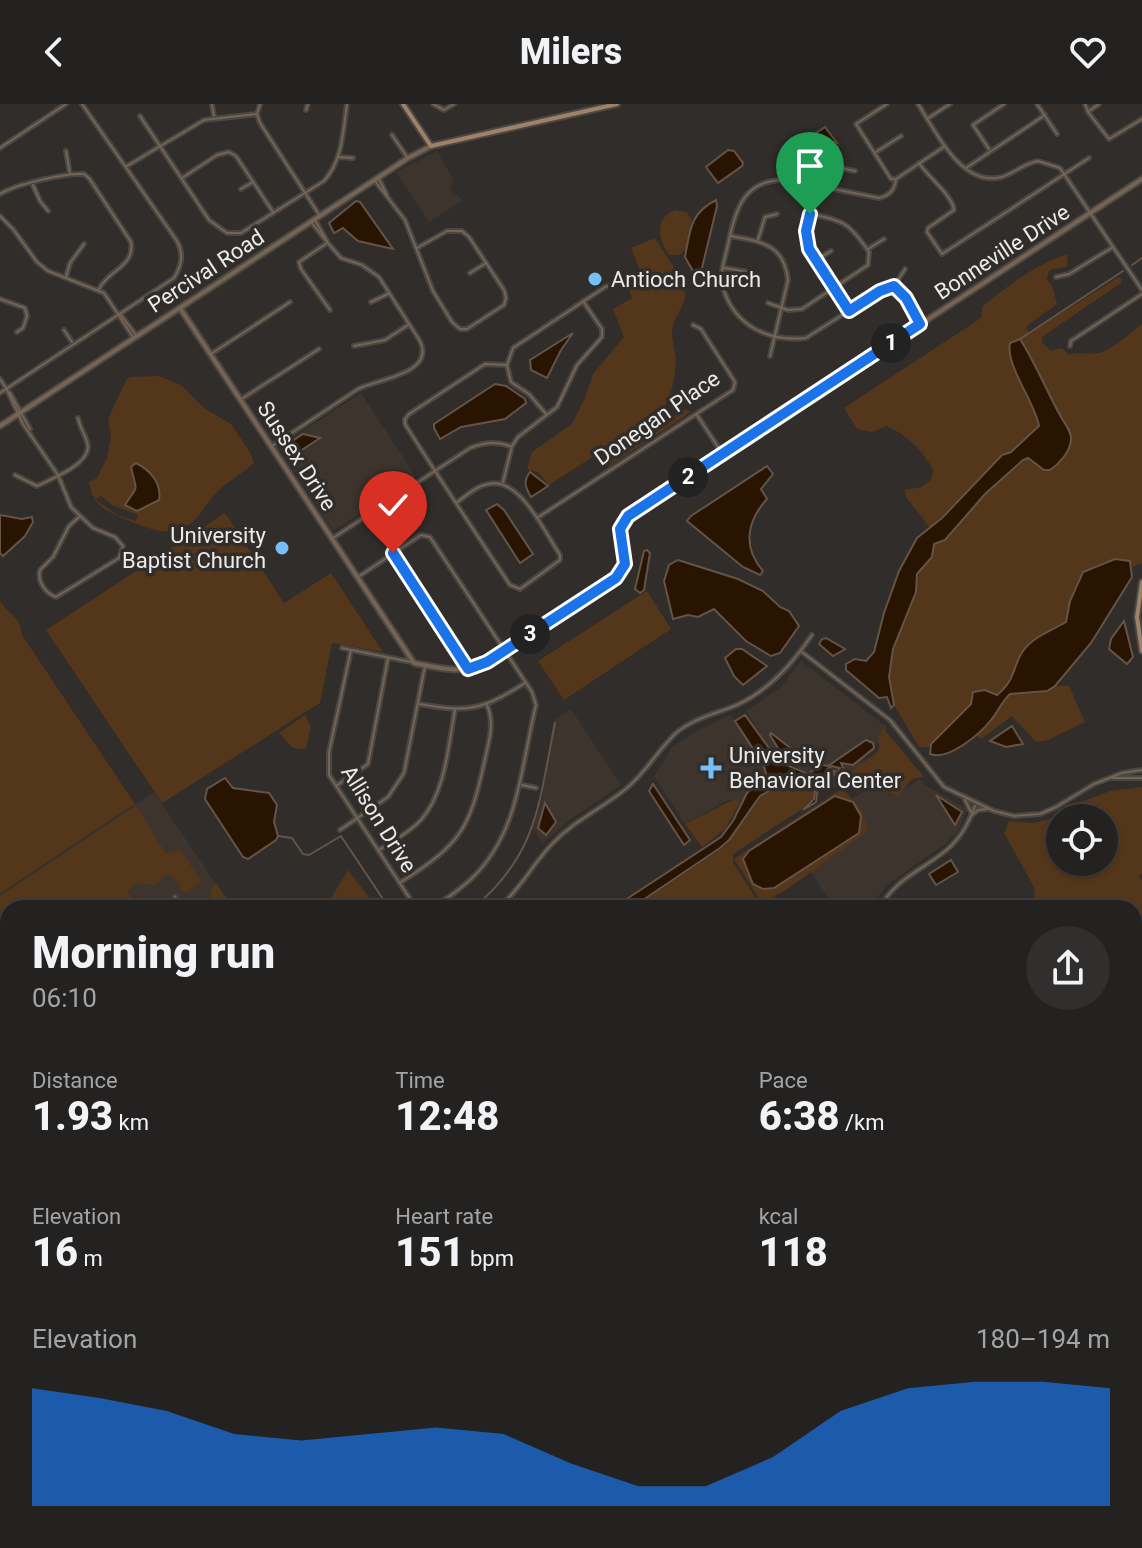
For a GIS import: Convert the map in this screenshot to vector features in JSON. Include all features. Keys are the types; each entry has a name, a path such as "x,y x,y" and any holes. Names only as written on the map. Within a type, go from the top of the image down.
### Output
{"main road":[{"path":"403,104 431,146 617,104"},
{"path":"1142,582 1137,617 1142,651"}],"street":[{"path":"0,148 66,104"},
{"path":"0,393 174,278 182,261 177,241 82,104"},
{"path":"260,104 257,114 260,123 305,192 328,243 341,258 371,270 424,349 420,362 401,375 358,389 272,446"},
{"path":"306,110 308,104"},
{"path":"140,116 209,220 227,233 241,233 324,181 338,157 347,104"},
{"path":"433,104 444,110 454,104"},
{"path":"887,104 856,124 891,179 896,179"},
{"path":"918,104 945,146 965,168 979,177 1000,177 1038,161 1055,165 1065,173 1114,246 1142,292 1071,341 1070,346"},
{"path":"927,119 950,104"},
{"path":"990,151 973,125 1004,104"},
{"path":"1037,104 1057,134"},
{"path":"1085,104 1109,139 1142,119"},
{"path":"1088,112 1099,104"},
{"path":"212,105 214,117"},
{"path":"126,167 194,125 214,117 257,114"},
{"path":"965,168 1045,115"},
{"path":"392,135 408,158"},
{"path":"875,153 901,136"},
{"name":"Percival Road","path":"0,426 408,158 431,146"},
{"path":"905,269 894,286 880,291 806,338 757,332 742,319 723,289 723,268 738,204 763,185 778,180 886,197 893,190 896,179 945,146"},
{"path":"829,188 836,148"},
{"path":"66,151 71,175"},
{"path":"182,179 217,155 229,152 236,156 274,213"},
{"path":"790,153 796,159 855,171"},
{"path":"338,157 353,158"},
{"path":"919,163 929,179 953,200 954,210 928,228 927,232 942,254 1089,158"},
{"path":"0,194 11,188 71,175 84,174 89,178 131,242 132,250 129,259 103,280 99,289"},
{"path":"376,179 405,220 433,291 452,322 460,329 473,326 499,310 506,298 504,290 469,237 455,229 417,248"},
{"name":"Bonneville Drive","path":"468,669 478,667 616,578 625,564 620,537 623,520 1142,179"},
{"path":"241,189 253,182"},
{"path":"33,184 48,211"},
{"path":"815,186 807,241 849,311"},
{"path":"758,241 765,217 777,214"},
{"path":"768,303 781,308 802,309 868,265 868,250 845,222 810,214"},
{"path":"0,216 48,271 99,289 135,337"},
{"path":"729,236 758,241 775,249 786,268 788,280 770,356"},
{"path":"868,250 884,239"},
{"path":"328,243 299,262 330,310"},
{"path":"66,278 70,263 84,244"},
{"path":"1056,277 1069,274 1114,246"},
{"path":"816,260 831,251"},
{"path":"470,273 486,263"},
{"path":"723,268 748,272"},
{"path":"546,415 529,394 511,382 507,365 513,348 605,287 614,285"},
{"path":"894,286 922,323"},
{"path":"371,302 389,293"},
{"path":"0,299 25,308 27,316 23,328 17,332"},
{"path":"503,483 512,446 518,437 557,407 577,365 603,333 583,301"},
{"path":"211,354 290,302"},
{"name":"Sussex Drive","path":"180,308 414,663"},
{"path":"354,346 385,340 409,324"},
{"name":"Donegan Place","path":"536,519 733,390 735,382 701,329 693,325"},
{"path":"64,330 74,344"},
{"path":"241,400 319,349"},
{"path":"456,503 485,484 503,483 515,490 560,555 560,560 520,589 514,588 456,503 405,424 405,419 485,364 507,365"},
{"path":"0,379 58,475 71,507 93,528 115,537 123,546 119,558 56,597 50,595 40,582 40,570 53,557 69,526 79,517"},
{"path":"379,381 380,386"},
{"path":"697,413 722,454"},
{"path":"15,475 37,486 80,463 88,446 78,418"},
{"path":"332,538 478,445 503,443 512,446"},
{"path":"357,577 421,535 430,537 525,683 536,705 509,822 490,858 463,887 444,900"},
{"path":"393,553 468,669"},
{"path":"506,900 560,836 630,786 677,733 697,719 739,703 766,687 812,635"},
{"path":"342,648 445,669 468,669"},
{"name":"Allison Drive","path":"351,650 328,764 329,775 411,900"},
{"path":"801,651 890,720 938,782 989,809 1014,816 1036,815 1056,807 1089,786 1122,773 1142,770"},
{"path":"335,787 368,764 388,658"},
{"path":"340,830 388,797 404,773 425,665"},
{"path":"418,704 455,710 487,705 525,683"},
{"path":"400,883 443,853 467,822 476,802 492,726 487,705"},
{"path":"378,851 410,830 432,804 440,786 455,710"},
{"path":"1112,778 1142,778"},
{"path":"520,784 536,788"},
{"path":"964,798 970,806 971,816"},
{"path":"886,900 897,884 955,842 976,804"},
{"path":"971,816 979,810 989,809"},
{"path":"1142,1416 1142,1430"}],"shaded area":[{"path":"825,127 837,143 826,140 820,150 804,147 803,142"},
{"path":"728,150 734,151 743,163 718,183 706,167"},
{"path":"437,151 454,181 449,189 463,200 429,222 396,172"},
{"path":"716,200 701,272 697,278 685,257 690,231 701,211"},
{"path":"356,201 360,202 393,249 358,241 343,228 334,233 329,223"},
{"path":"675,210 687,212 692,221 686,250 679,255 669,255 660,230 664,218"},
{"path":"655,238 685,291 672,330 676,362 670,395 656,419 635,438 606,455 599,453 549,485 538,472 527,470 532,452 572,424 593,374 624,337 613,309 632,298 627,284 640,271 631,248"},
{"path":"1068,254 1067,266 1049,271 1047,279 1057,304 1028,325 1027,329 1033,331 1119,277 1122,279 1121,283 1042,337 1042,342 1051,351 1062,348 1069,355 1098,353 1142,324 1142,563 1133,567 1130,561 1104,562 1087,570 1080,576 1066,622 1032,641 1007,687 994,696 971,695 971,704 929,747 919,747 894,705 889,677 893,649 916,592 920,568 929,561 934,544 945,540 985,494 1027,458 1044,470 1071,433 1048,397 1032,358 1020,339 1010,343 1039,426 1011,452 1002,455 930,528 906,497 905,490 921,487 931,480 933,470 924,456 908,439 887,426 872,432 857,429 844,408 981,318 982,307 1012,284 1033,270"},
{"path":"573,333 547,378 531,370 530,360"},
{"path":"1020,339 1069,431 1069,449 1050,470 1044,470 1028,458 1023,460 985,494 945,540 934,544 932,557 917,574 916,592 893,649 889,677 894,705 891,708 887,697 879,698 846,670 846,664 855,659 866,661 874,652 899,571 917,538 942,518 1002,455 1011,452 1039,426 1012,362 1010,343"},
{"path":"159,376 181,385 204,408 231,424 254,463 219,490 200,514 182,529 151,529 114,514 103,508 97,500 117,515 136,521 138,515 112,505 100,495 96,500 90,489 89,482 97,478 107,458 111,436 108,419 126,380 130,377","holes":["140,464 144,467 141,508 137,511 125,506 136,487 131,471"]},
{"path":"495,384 506,386 525,399 526,403 505,419 461,427 440,439 434,424"},
{"path":"361,393 416,477 333,531 278,447"},
{"path":"685,409 691,412 608,467 607,460"},
{"path":"303,434 320,438 288,459 283,451 285,446"},
{"path":"136,463 146,469 159,488 159,500 137,511 125,505 136,488 131,467"},
{"path":"767,466 773,474 761,489 767,499 755,516 750,534 752,553 763,571 760,575 743,567 687,521"},
{"path":"530,472 548,486 531,497 526,484"},
{"path":"497,504 533,554 520,563 486,510"},
{"path":"225,513 284,603 331,573 383,652 332,643 320,703 162,803 46,630"},
{"path":"0,515 22,519 32,517 33,522 25,536 3,556 0,553"},
{"path":"644,551 650,553 644,590 640,593 635,589"},
{"path":"1115,559 1130,561 1132,577 1091,643 1055,686 1047,691 1010,694 991,720 971,739 945,754 930,754 931,744 971,704 973,692 985,690 997,695 1008,683 1027,646 1066,622 1070,601 1083,572"},
{"path":"678,560 738,579 763,591 789,611 799,626 780,653 771,656 746,641 714,609 698,617 688,615 673,619 664,581 669,565"},
{"path":"647,591 671,629 564,700 538,661"},
{"path":"0,601 17,620 22,635 135,804 0,894"},
{"path":"1124,621 1133,657 1127,664 1109,649 1111,639"},
{"path":"826,638 845,649 833,656 819,644"},
{"path":"736,649 742,649 767,666 743,685 734,676 725,658"},
{"path":"801,661 888,728 840,790 774,755 746,711 780,688"},
{"path":"1055,686 1069,686 1085,722 1048,740 1036,742 1012,716 981,739 975,735 988,724 1010,694 1047,691"},
{"path":"571,709 621,785 568,821 543,843 532,828 542,800 554,720"},
{"path":"305,715 311,726 306,749 293,748 279,733"},
{"name":"University Behavioral Center","path":"731,715 763,764 767,776 740,803 735,799 728,800 685,824 654,776 673,746"},
{"path":"745,715 779,762 808,774 822,765 828,766 866,740 873,743 874,748 853,765 841,763 844,770 836,776 832,771 837,772 840,768 832,766 827,769 830,778 818,786 816,802 803,810 814,799 816,785 795,776 760,796 720,848 643,900 625,900 721,837 747,793 767,776 763,764 735,721"},
{"path":"1012,726 1023,744 1006,747 990,741"},
{"path":"883,728 924,777 912,779 898,796 871,787 857,793 847,779 877,751"},
{"path":"771,733 807,761 806,764 781,753"},
{"path":"795,776 817,786 816,795 802,809 733,854 733,862 757,900 645,900 724,847 762,795"},
{"path":"225,778 233,788 269,793 277,805 274,822 278,836 276,840 248,859 243,857 205,799 207,789"},
{"path":"920,779 967,809 958,831 945,844 891,882 877,900 830,900 807,866 851,799 873,786 894,796"},
{"path":"653,784 690,840 684,845 649,791"},
{"path":"1142,787 1142,874 1139,876 1142,900 1033,900 1035,889 1004,833 1009,821 1033,823 1046,820 1046,876 1118,876 1118,804 1077,804 1110,791"},
{"path":"843,788 862,811 868,831 768,900 760,900 734,859"},
{"path":"154,792 227,900 0,900 0,895"},
{"path":"936,795 962,812 955,825"},
{"path":"835,796 853,802 861,816 859,833 774,888 763,889 753,884 743,859 749,851"},
{"path":"735,799 740,803 725,829 702,847 685,824"},
{"path":"545,803 556,822 546,835 538,828"},
{"path":"136,806 166,854 181,850 201,882 187,892 181,891 179,883 168,874 155,885 138,883 128,891 133,900 0,900 0,896"},
{"path":"951,860 958,872 936,885 929,874"},
{"path":"348,870 371,900 330,900"},
{"path":"216,883 228,900 210,900 212,887"}],"waterway":[{"path":"1132,265 1142,258"},
{"path":"1020,339 1123,271"},
{"path":"482,900 495,888 524,846 539,801 555,723"},
{"path":"278,836 292,838 303,854 309,855 341,836 384,900"}],"place":[{"name":"Antioch Church","path":"595,279"},
{"name":"University Baptist Church","path":"282,548"},
{"name":"University Behavioral Center","path":"711,768"}],"route":[{"path":"393,553 468,669 487,662 616,578 625,564 620,537 623,520 920,324 906,298 894,286 880,291 849,311 809,249 806,231 810,214"}]}
